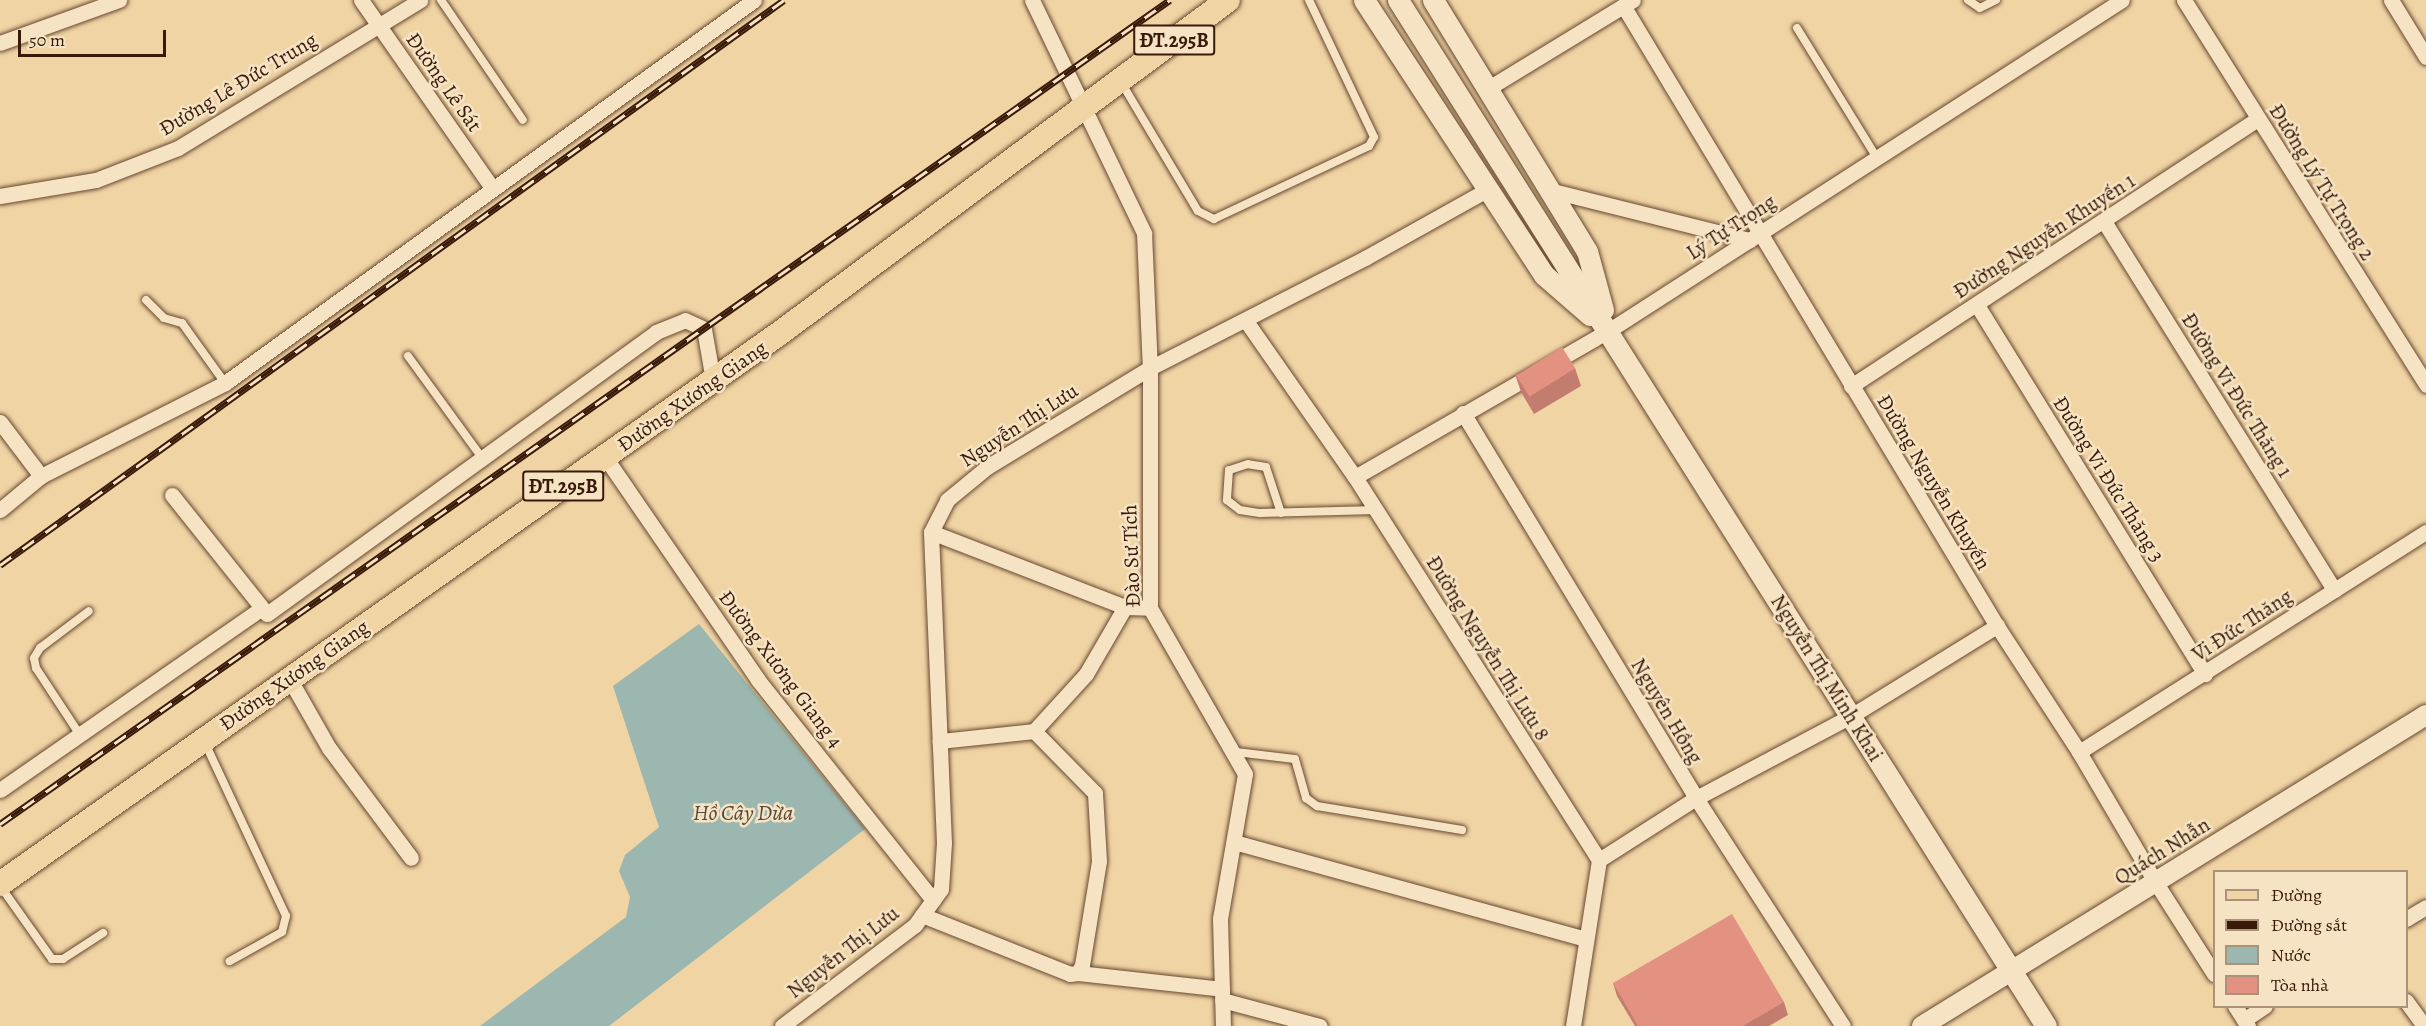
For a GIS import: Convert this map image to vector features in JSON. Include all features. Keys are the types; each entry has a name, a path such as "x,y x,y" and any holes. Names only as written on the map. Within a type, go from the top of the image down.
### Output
{"main road":[{"name":"Đường Xương Giang","path":"0,885 203,738 713,380 1228,0"},
{"path":"1364,0 1490,188 1544,275 1608,331"},
{"path":"1433,0 1553,191 1587,251 1608,331"},
{"name":"Nguyễn Thị Minh Khai","path":"1399,2 2046,1026"}],"street":[{"path":"0,43 119,0"},
{"name":"Đường Lê Sát","path":"362,0 492,188"},
{"name":"Đường Lê Đức Trung","path":"0,196 96,180 178,148 377,23 420,0"},
{"path":"0,510 41,476 225,383 754,0"},
{"name":"Đào Sư Tích","path":"1032,0 1144,233 1150,368 1150,608 1236,752 1245,774 1220,919 1223,1026"},
{"name":"Lý Tự Trọng","path":"1355,477 1462,413 1608,331 2122,0"},
{"name":"Đường Lý Tự Trọng 2","path":"2184,0 2426,385"},
{"path":"2391,0 2426,57"},
{"path":"1488,89 1629,4"},
{"name":"Đường Nguyễn Khuyến","path":"1629,4 1755,237 1851,386 1997,626 2079,752 2156,884 2213,972"},
{"name":"Đường Nguyễn Khuyến 1","path":"1851,386 2105,223 2258,119"},
{"name":"Nguyễn Thị Lưu","path":"782,1026 915,925 941,889 944,843 931,532 947,500 987,467 1150,368 1246,321 1490,188"},
{"path":"1553,191 1755,237"},
{"name":"Đường Vi Đức Thăng 1","path":"2105,223 2334,590"},
{"name":"Đường Vi Đức Thăng 3","path":"1977,305 2205,674"},
{"path":"171,495 260,609 271,613 656,332 685,320 704,329 713,380"},
{"name":"Đường Nguyễn Thị Lưu 8","path":"1246,321 1355,477 1599,860"},
{"name":"Nguyên Hồng","path":"1462,413 1696,798 1843,1026"},
{"path":"0,422 41,476"},
{"name":"Đường Xương Giang 4","path":"605,457 758,680 933,900"},
{"path":"931,532 1125,607 1150,608"},
{"name":"Vi Đức Thăng","path":"2079,752 2426,532"},
{"path":"940,741 1034,731 1086,674 1125,607"},
{"path":"0,790 260,609"},
{"path":"1573,1026 1599,860 1696,798 1851,716 1997,626"},
{"path":"289,678 329,748 411,858"},
{"name":"Quách Nhẫn","path":"1922,1026 2156,884 2426,715"},
{"path":"1034,731 1090,784 1098,806 1099,861 1082,965 1078,973"},
{"path":"1234,842 1586,939"},
{"path":"2408,918 2426,907"},
{"path":"922,915 1070,974 1078,973 1222,995 1320,1026"},
{"path":"2408,1003 2424,1026"},
{"path":"2242,1017 2261,1008"}],"lane":[{"path":"441,0 523,120"},
{"path":"1121,81 1198,212 1214,219 1369,146 1374,137 1309,0"},
{"path":"1968,0 1980,8 1996,0"},
{"path":"1797,28 1877,158"},
{"path":"146,300 164,318 182,323 225,383"},
{"path":"408,356 482,458"},
{"path":"1281,513 1266,467 1248,464 1228,470 1226,491 1229,504 1260,513 1281,513 1376,510"},
{"path":"80,735 36,668 34,658 40,648 89,611"},
{"path":"203,738 286,916 282,932 230,961"},
{"path":"1236,752 1295,759 1306,798 1317,806 1462,830"},
{"path":"0,885 52,959 63,959 103,933"}],"water":[{"name":"Hồ Cây Dừa","path":"699,624 865,829 609,1026 480,1026 626,917 630,897 619,871 625,855 659,827 613,686"}],"building":[{"path":"1562,347 1575,368 1529,397 1516,376"},
{"path":"1732,914 1784,1002 1743,1026 1638,1026 1613,983"}],"railway":[{"path":"0,565 784,0"},
{"path":"0,824 1170,0"}]}
